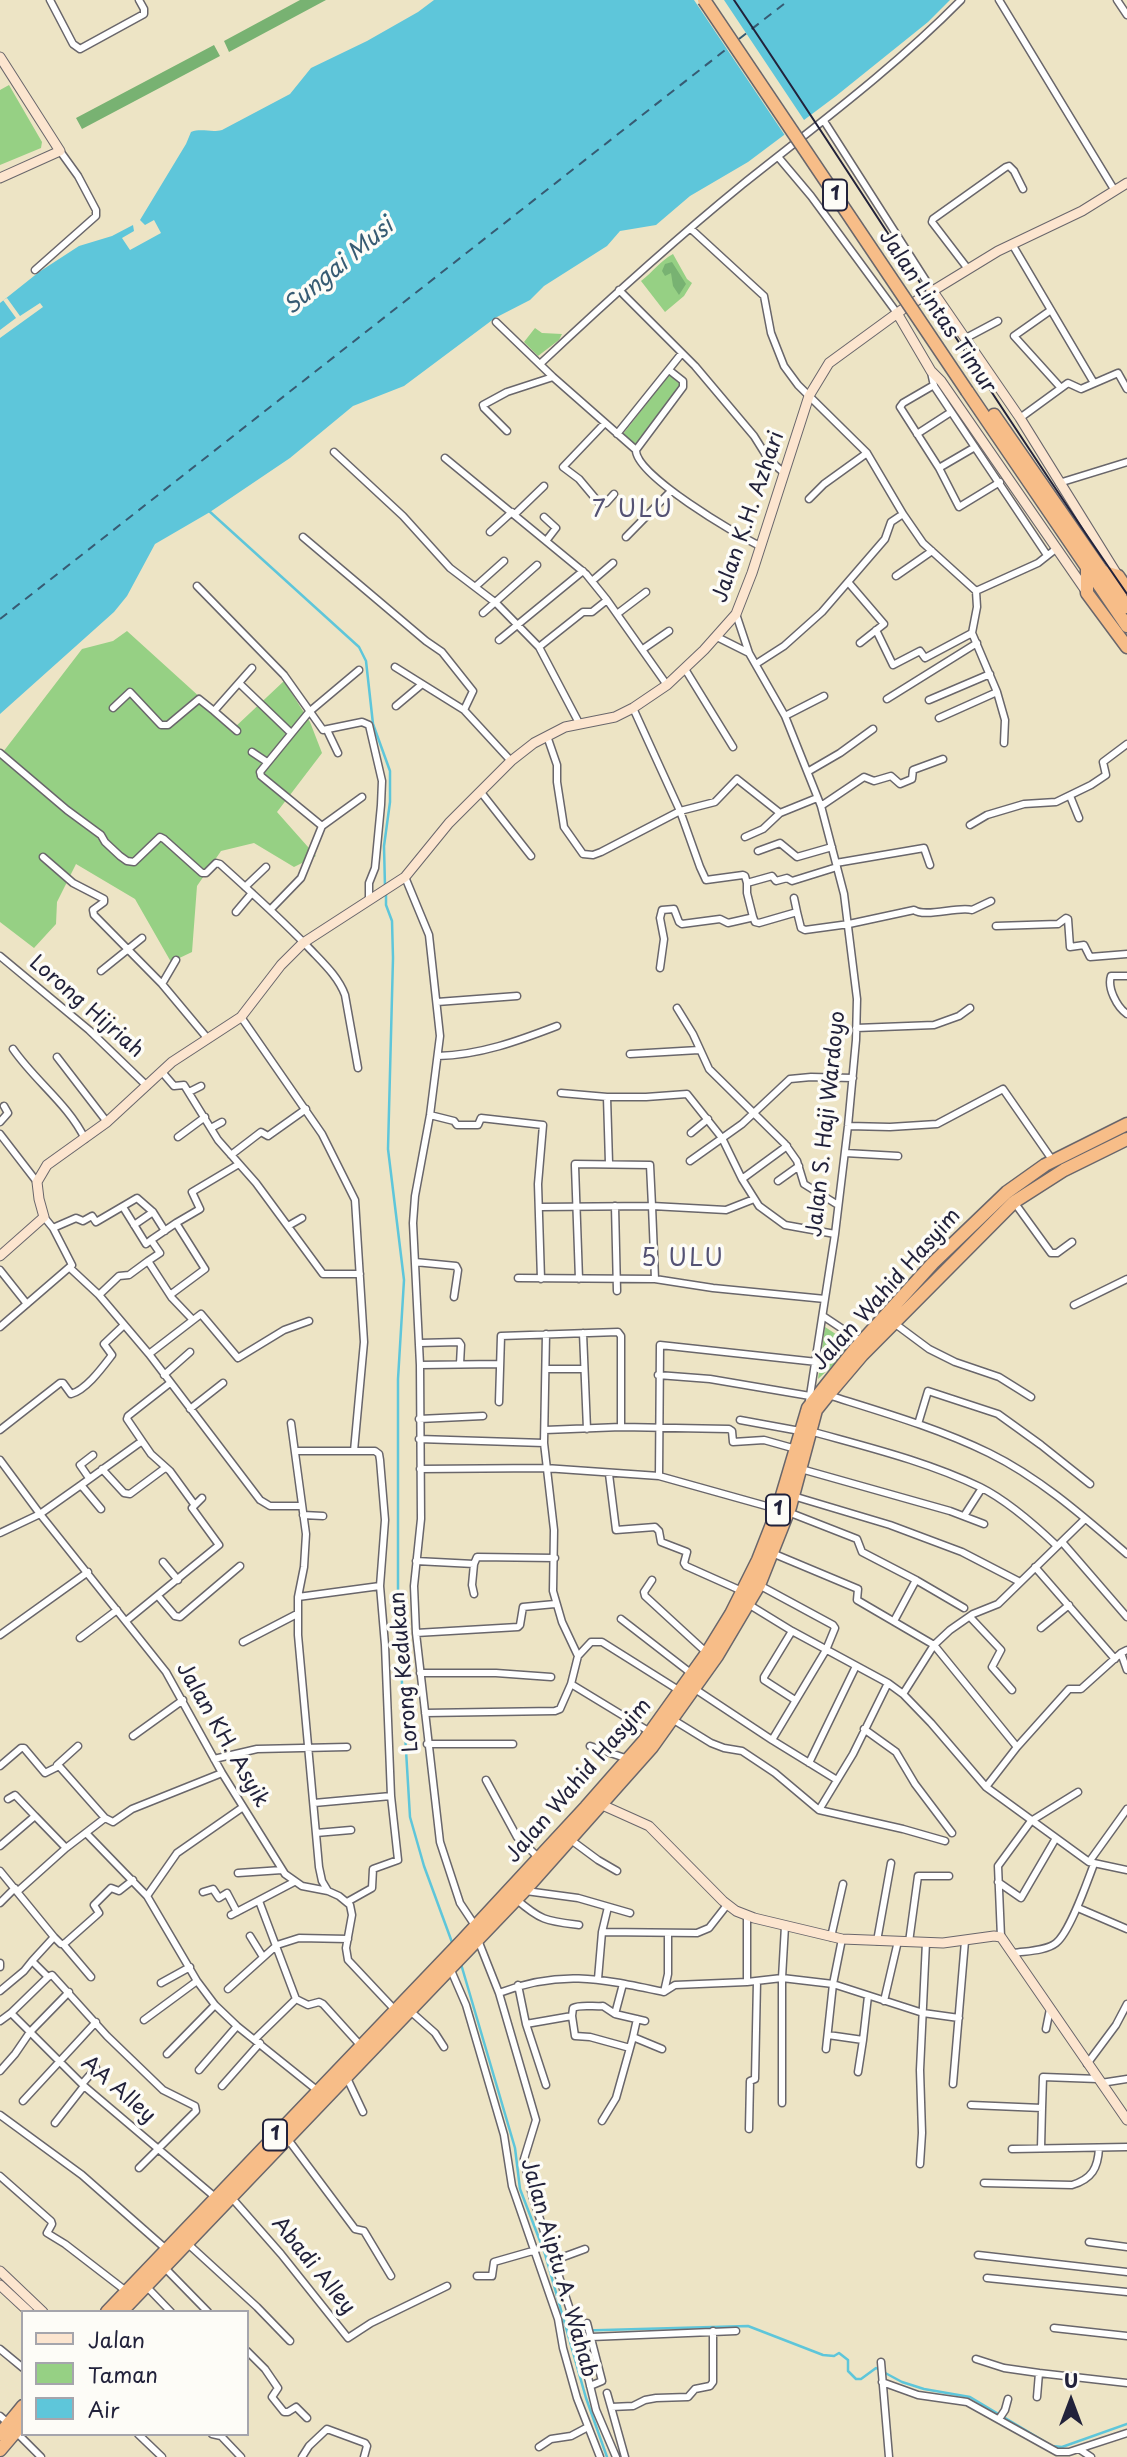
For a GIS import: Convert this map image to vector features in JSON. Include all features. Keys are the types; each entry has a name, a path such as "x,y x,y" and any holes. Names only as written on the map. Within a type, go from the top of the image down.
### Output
{"highway":[{"name":"Jalan Lintas Timur","path":"704,0 970,388 1127,607"},
{"name":"Jalan Lintas Timur","path":"714,0 1127,626"},
{"path":"1087,566 1087,593 1127,647"},
{"path":"1101,571 1118,576 1127,589"},
{"name":"Jalan Wahid Hasyim","path":"123,2310 187,2243 215,2198 361,2046 402,2010 477,1933 520,1895 652,1747 695,1689 746,1597 758,1560 793,1496 801,1469 809,1402 866,1345 974,1222 1007,1192 1053,1161 1127,1124"},
{"name":"Jalan Wahid Hasyim","path":"477,1933 650,1732 746,1597 759,1585 772,1553 796,1449 816,1410 866,1345 894,1323 1014,1202 1064,1170 1127,1139"},
{"name":"Jalan Wahid Hasyim","path":"109,2310 166,2249 231,2197 346,2076 402,2010"},
{"path":"0,2450 9,2425 21,2409"}],"street":[{"path":"50,0 73,44 80,49 144,14 139,0"},
{"path":"540,364 619,290 744,183 853,99 961,0"},
{"path":"999,0 1115,191"},
{"path":"1117,0 1127,15"},
{"path":"0,57 78,177 96,210 94,220 35,270"},
{"path":"824,121 932,290 1020,418 1118,576"},
{"path":"0,178 60,151"},
{"path":"779,158 897,313 951,412 1048,555"},
{"path":"968,269 932,222 933,219 1006,167 1009,166 1014,171 1023,189"},
{"name":"Jalan K.H. Azhari","path":"37,1182 47,1165 107,1122 173,1062 241,1017 281,965 303,943 402,879 418,864 449,823 511,761 547,736 572,724 606,719 633,708 667,685 717,637 736,614 809,396 829,363 932,290 1012,244 1082,211 1127,183"},
{"path":"691,229 764,296 771,333 779,355 797,384 867,453 914,532 932,551 981,589"},
{"path":"1012,244 1094,383"},
{"path":"619,290 682,353 754,436 769,460 783,472"},
{"path":"1051,310 1014,336 1060,388"},
{"path":"965,338 998,321"},
{"path":"496,322 553,377 636,450 638,460 671,491 727,530 760,546"},
{"path":"617,434 682,353"},
{"path":"636,450 683,387 683,381 669,370"},
{"path":"1020,418 1069,383 1080,390 1118,373 1127,389"},
{"path":"507,431 483,405 506,392 553,377"},
{"path":"937,383 901,405 901,409 939,468 959,507 1000,482"},
{"path":"937,383 1087,593"},
{"path":"917,434 951,412"},
{"path":"605,424 563,467 579,479 600,504 606,503 614,494"},
{"path":"939,468 975,447"},
{"path":"334,452 403,516 450,568 519,624 539,647 572,724"},
{"path":"809,499 824,484 867,453"},
{"path":"445,458 583,571 607,600 667,685"},
{"path":"1059,483 1127,462"},
{"path":"490,533 544,486"},
{"path":"626,537 671,491"},
{"path":"756,664 822,612 885,538 891,522 903,514"},
{"path":"544,517 556,528 546,541"},
{"path":"303,537 449,659 473,691 464,710"},
{"path":"981,589 1038,563 1057,548"},
{"path":"896,576 932,551"},
{"path":"475,587 504,561"},
{"path":"592,581 613,563"},
{"path":"483,613 537,565"},
{"path":"499,640 583,571"},
{"path":"848,582 884,624 860,643"},
{"path":"197,586 284,675 322,729 367,723 380,769 381,805 375,868 369,883 374,897"},
{"path":"981,589 972,633 997,692 1005,720 1004,743"},
{"path":"617,614 646,592"},
{"path":"539,647 583,612 592,612 607,600"},
{"name":"Jalan S. Haji Wardoyo","path":"736,614 749,653 785,716 821,806 844,894 857,999 853,1078 845,1153 817,1362 809,1402"},
{"path":"876,630 893,665 920,651 925,658 972,633"},
{"path":"643,649 669,631"},
{"path":"717,637 749,653"},
{"path":"887,699 977,643"},
{"path":"396,667 464,710 511,761"},
{"path":"214,711 252,668"},
{"path":"685,669 733,747"},
{"path":"322,825 261,776 260,772 309,712 359,670"},
{"path":"929,701 990,674"},
{"path":"239,683 292,733"},
{"path":"396,706 421,685"},
{"path":"113,708 130,692 161,725 168,724 199,699 237,731"},
{"path":"939,718 997,692"},
{"path":"785,716 824,696"},
{"path":"633,708 680,811 705,879 745,876 746,892 755,922 797,912"},
{"path":"809,771 873,729"},
{"path":"327,730 338,753"},
{"path":"547,736 557,765 556,778 564,827 583,854 601,852 680,811 716,801 738,779 780,813"},
{"path":"970,825 992,813 1030,803 1054,802 1070,796 1106,775 1103,762 1127,744"},
{"path":"252,752 267,762"},
{"path":"0,753 101,835 127,861 134,862 155,839 161,837 202,873 219,863 271,909 333,975 343,990 358,1068"},
{"path":"821,806 863,777 874,781 891,776 900,784 912,779 913,770 943,759"},
{"path":"480,791 531,856"},
{"path":"1070,796 1079,818"},
{"path":"271,909 301,878 322,825 362,797"},
{"path":"745,837 766,826 780,813 817,798"},
{"path":"758,851 780,843 797,857 832,847"},
{"path":"747,883 772,876 776,881 787,878 793,881 836,865 924,848 930,865"},
{"path":"43,857 73,883 104,899 93,913 162,984 208,1039"},
{"path":"245,887 266,867"},
{"path":"402,879 429,935 440,1036 430,1115 415,1196 415,1262 457,1266 454,1297"},
{"path":"236,912 252,893"},
{"path":"793,898 802,930 849,924 913,910 920,913 944,913 967,908 972,910 991,901"},
{"path":"660,968 664,939 660,915 663,909 674,909 682,924 720,919 728,923 753,917"},
{"path":"996,926 1058,924 1067,918 1070,947 1084,945 1090,957 1127,954"},
{"path":"101,971 142,938"},
{"name":"Lorong Hijriah","path":"0,956 89,1030 147,1086"},
{"path":"162,984 176,960"},
{"path":"1127,976 1111,976 1109,982 1115,998 1127,1014"},
{"path":"437,1002 517,996"},
{"path":"677,1008 715,1077 787,1146 799,1166 804,1184 838,1205"},
{"path":"856,1028 934,1025 959,1016 970,1008"},
{"path":"241,1017 306,1109 337,1162 355,1200 364,1342 354,1451"},
{"path":"438,1056 462,1055 495,1048 557,1026"},
{"path":"13,1049 25,1066 59,1100 85,1139"},
{"path":"630,1054 699,1050"},
{"path":"57,1057 107,1122"},
{"path":"162,1072 174,1086 183,1084 211,1128 323,1274 360,1274"},
{"path":"690,1161 722,1138 793,1078 853,1078"},
{"path":"189,1092 201,1086"},
{"path":"848,1126 937,1124 1003,1089 1053,1161"},
{"path":"561,1093 607,1097 687,1094 722,1138 759,1206 785,1225 835,1234"},
{"path":"607,1097 609,1163"},
{"path":"0,1122 8,1113 4,1106"},
{"path":"231,1155 261,1132 268,1136 306,1109"},
{"path":"430,1115 454,1121 457,1125 478,1125 481,1118 542,1125 538,1184 541,1279"},
{"path":"178,1137 205,1117"},
{"path":"691,1133 708,1119"},
{"path":"211,1128 222,1122"},
{"path":"0,1134 37,1182 44,1217 72,1261 70,1268 0,1327"},
{"path":"742,1179 787,1146"},
{"path":"845,1153 898,1156"},
{"path":"579,1279 576,1164 609,1163 650,1164 655,1279"},
{"path":"123,1207 146,1244 200,1209 192,1192 239,1164"},
{"path":"778,1181 799,1166"},
{"path":"53,1228 76,1218 83,1221 92,1216 96,1222 137,1198 153,1212 165,1231"},
{"path":"540,1207 652,1206 726,1210 754,1199"},
{"path":"1014,1202 1051,1253 1057,1253 1072,1242"},
{"path":"615,1206 617,1291"},
{"path":"134,1225 153,1212"},
{"path":"0,1256 44,1217"},
{"path":"288,1226 302,1218"},
{"path":"170,1295 205,1269 176,1223"},
{"path":"99,1295 119,1276 129,1275 160,1253 151,1240"},
{"path":"148,1261 170,1295 193,1320"},
{"name":"Lorong Kedukan","path":"415,1262 420,1343 421,1519 414,1586 416,1633 440,1842 460,1903 477,1933 499,1993 536,2120 525,2153 526,2169 539,2218 576,2328 596,2410 616,2457"},
{"path":"70,1268 99,1295 149,1354 265,1504 302,1506"},
{"path":"0,1270 27,1304"},
{"path":"518,1278 655,1279 713,1288 825,1299"},
{"path":"1074,1305 1127,1279"},
{"path":"149,1354 200,1314 204,1315 238,1358 284,1330 309,1321"},
{"path":"823,1316 866,1345"},
{"path":"894,1323 929,1349 999,1377 1031,1397"},
{"path":"0,1430 60,1382 74,1394 113,1355 104,1345 124,1325"},
{"path":"499,1402 501,1336 583,1333 615,1328 621,1336 621,1427"},
{"path":"583,1333 587,1429"},
{"path":"546,1334 544,1443 554,1530 553,1591 555,1604 578,1656"},
{"path":"420,1343 459,1342 460,1364"},
{"path":"659,1476 658,1375 659,1347 662,1344 817,1362"},
{"path":"164,1375 190,1352"},
{"path":"420,1365 499,1364"},
{"path":"546,1369 584,1369"},
{"path":"658,1375 731,1382 809,1402"},
{"path":"170,1383 127,1417 142,1441 194,1504"},
{"path":"190,1409 223,1383"},
{"path":"918,1424 928,1391 991,1412 1041,1445 1090,1484"},
{"path":"828,1395 918,1424 989,1453 1064,1500 1127,1554"},
{"path":"419,1419 483,1416"},
{"path":"740,1420 805,1431 890,1453 982,1488 1060,1544 1127,1617"},
{"path":"292,1423 306,1543 297,1614 319,1867 328,1891"},
{"path":"545,1430 621,1427 729,1429 732,1431 733,1441 764,1440 796,1449"},
{"path":"419,1439 544,1443"},
{"path":"0,1533 40,1514 142,1441"},
{"path":"295,1451 375,1451 380,1457 385,1520 380,1586 397,1861 373,1869 372,1888 347,1902"},
{"path":"89,1478 80,1465 93,1455"},
{"name":"Jalan KH. Asyik","path":"0,1460 166,1672 222,1773 282,1870 294,1882"},
{"path":"102,1469 124,1493 130,1494 165,1468"},
{"path":"420,1469 545,1468 659,1476 783,1511 856,1539 862,1552 964,1608"},
{"path":"801,1469 985,1524"},
{"path":"609,1474 616,1530 655,1527 659,1531 661,1542 687,1552 684,1563 686,1566 746,1597 792,1631 888,1683 903,1694 932,1723 986,1787 1031,1821 1092,1863 1127,1870"},
{"path":"81,1485 100,1509"},
{"path":"964,1516 982,1488"},
{"path":"793,1496 890,1525 950,1547 1020,1582"},
{"path":"126,1621 219,1544 192,1509 202,1498"},
{"path":"303,1516 323,1516"},
{"path":"903,1694 934,1645 950,1629 973,1614 995,1606 1085,1519"},
{"path":"772,1553 858,1589 857,1601 934,1645 1017,1747"},
{"path":"474,1594 472,1585 477,1557 555,1558"},
{"path":"416,1560 474,1564"},
{"path":"163,1562 178,1580"},
{"path":"158,1596 180,1617 240,1566"},
{"path":"1035,1567 1115,1659"},
{"path":"0,1635 88,1572"},
{"path":"652,1580 644,1595 707,1653"},
{"path":"894,1621 916,1580"},
{"path":"759,1585 833,1625 834,1630 826,1650 772,1740"},
{"path":"298,1597 380,1586"},
{"path":"416,1633 518,1627 523,1607 555,1604"},
{"path":"1041,1628 1069,1605"},
{"path":"80,1638 117,1609"},
{"path":"243,1642 297,1614"},
{"path":"970,1617 1002,1650 992,1667 1012,1690"},
{"path":"621,1619 692,1674"},
{"path":"792,1631 764,1680 795,1700"},
{"path":"425,1713 560,1709 571,1684 578,1656 591,1642 602,1642 680,1691"},
{"path":"986,1787 1017,1747 1069,1689 1082,1689 1124,1651"},
{"path":"1124,1651 1127,1670"},
{"path":"809,1763 856,1666"},
{"path":"420,1673 496,1672 551,1677"},
{"path":"819,1810 888,1683"},
{"path":"571,1684 650,1732"},
{"path":"695,1689 837,1780"},
{"path":"133,1737 183,1700"},
{"path":"672,1719 718,1745 742,1751 775,1773 819,1810 946,1841"},
{"path":"864,1729 896,1752 915,1784 952,1833"},
{"path":"427,1744 513,1744"},
{"path":"0,1766 22,1748 45,1773 57,1766 78,1746"},
{"path":"590,1746 628,1759"},
{"path":"214,1759 257,1749 347,1747"},
{"path":"57,1766 105,1818 113,1822 132,1809 222,1773"},
{"path":"486,1780 517,1837 539,1858"},
{"path":"1078,1792 1031,1821 998,1867 1001,1937 1127,2120"},
{"path":"8,1799 15,1795 66,1849"},
{"path":"314,1803 391,1796"},
{"path":"600,1804 649,1826 727,1905 747,1916 842,1940 926,1942 1001,1937"},
{"path":"147,1896 177,1853 243,1807"},
{"path":"1014,1953 1049,1947 1058,1942 1077,1908 1092,1863 1127,1809"},
{"path":"0,1846 35,1816"},
{"path":"0,1903 105,1818"},
{"path":"316,1833 351,1829"},
{"path":"86,1833 147,1896 197,1981 215,2005 318,2091"},
{"path":"998,1882 1021,1898 1056,1838"},
{"path":"570,1840 617,1871"},
{"path":"877,1941 891,1863"},
{"path":"238,1872 282,1870"},
{"path":"0,1871 91,1977"},
{"path":"909,1942 918,1876 949,1876"},
{"path":"63,1944 99,1913 94,1905 111,1888 119,1891 132,1880"},
{"path":"203,1892 213,1889 219,1898 228,1893 234,1914 294,1882 328,1891 347,1902 352,1915 346,1954 350,1963 402,2010 435,2033 444,2047"},
{"path":"831,1937 843,1884"},
{"path":"520,1895 579,1898 630,1913"},
{"path":"520,1895 534,1915 545,1921 579,1925"},
{"path":"259,1901 296,1999 308,2006 319,2002 323,2004 361,2046"},
{"path":"602,1932 702,1932 714,1923 727,1905"},
{"path":"598,1979 602,1932 608,1907"},
{"path":"1077,1908 1127,1929"},
{"path":"747,1916 747,1982"},
{"path":"782,2103 782,1978 785,1926"},
{"path":"664,1992 668,1974 668,1933"},
{"path":"250,1936 263,1957"},
{"path":"0,1991 24,1971 54,1937"},
{"path":"228,1989 277,1945 299,1938 348,1939"},
{"path":"826,2049 833,1984 842,1940"},
{"path":"884,2001 898,1941"},
{"path":"953,2084 965,1941"},
{"path":"920,2164 920,2070 926,1942"},
{"path":"32,1961 48,1977"},
{"name":"Jalan Aiptu A. Wahab","path":"448,1964 467,2006 501,2124 513,2186 558,2319 577,2398 600,2457"},
{"path":"161,1983 190,1967"},
{"path":"0,2021 52,1975 107,2036 163,2090 195,2106 195,2111 139,2168"},
{"path":"499,1993 518,1986 556,1979 598,1979 664,1992 675,1985 782,1978 833,1984 923,2013 959,2018"},
{"path":"144,2020 197,1981"},
{"path":"749,2129 750,2083 755,2079 757,1981"},
{"path":"615,2014 622,1984"},
{"path":"518,1986 526,2024 545,2085"},
{"path":"0,2071 30,2032 69,1992"},
{"path":"858,2072 868,1996"},
{"path":"222,2086 257,2041 296,1999"},
{"path":"1087,2064 1116,2025 1127,2004"},
{"path":"167,2054 215,2005"},
{"path":"631,2048 590,2037 575,2036 573,2008 603,2006 615,2014 645,2021"},
{"path":"1046,2029 1050,2009"},
{"name":"AA Alley","path":"11,2013 83,2085 215,2198"},
{"path":"526,2024 572,2016"},
{"path":"602,2121 616,2098 637,2019"},
{"path":"23,2101 58,2060 96,2022"},
{"path":"199,2070 237,2026"},
{"path":"828,2035 863,2040"},
{"path":"633,2037 662,2049"},
{"path":"55,2123 96,2068"},
{"path":"346,2076 363,2112"},
{"path":"1041,2148 1043,2077 1127,2080"},
{"path":"971,2105 1042,2108"},
{"path":"0,2115 82,2175 166,2249"},
{"path":"287,2138 355,2229 364,2231 391,2276"},
{"path":"1012,2149 1127,2147"},
{"path":"985,2183 1072,2185 1083,2182 1095,2170 1099,2148"},
{"path":"0,2176 51,2221 47,2233 126,2291"},
{"name":"Abadi Alley","path":"231,2197 348,2338 371,2323 447,2287"},
{"path":"1089,2242 1127,2247"},
{"path":"187,2243 290,2341"},
{"path":"555,2260 585,2249"},
{"path":"477,2276 492,2276 494,2262 536,2250"},
{"path":"978,2255 1127,2273"},
{"path":"164,2267 206,2310"},
{"path":"0,2271 41,2310"},
{"path":"987,2278 1127,2292"},
{"path":"0,2285 27,2310"},
{"path":"146,2286 169,2310"},
{"path":"587,2325 602,2382 590,2386"},
{"path":"1054,2328 1127,2336"},
{"path":"611,2407 634,2406 656,2398 688,2397 695,2389 711,2385 713,2331"},
{"path":"579,2340 591,2337 736,2331"},
{"path":"0,2348 21,2366"},
{"path":"248,2352 265,2369 278,2388 272,2397 284,2412 296,2407 307,2418"},
{"path":"976,2359 998,2367 1127,2383"},
{"path":"881,2364 889,2457"},
{"path":"1037,2397 1039,2373"},
{"path":"882,2382 918,2395 967,2402 999,2418 1049,2453 1079,2449 1127,2433"},
{"path":"607,2393 625,2457"},
{"path":"999,2418 1008,2399"},
{"path":"9,2425 41,2457"},
{"path":"540,2447 551,2439 573,2435 588,2427"},
{"path":"302,2457 326,2429 365,2442 368,2446 363,2457"},
{"path":"140,2436 162,2457"},
{"path":"222,2436 242,2457"},
{"path":"1079,2449 1091,2457"}],"green space":[{"path":"300,0 326,0 229,52 224,41"},
{"path":"214,45 220,56 82,129 76,118"},
{"path":"9,85 42,142 41,148 0,165 0,90"},
{"path":"673,254 692,283 684,296 665,312 641,281"},
{"path":"672,262 686,284 679,295 673,286 671,273 665,276 662,271 665,264"},
{"path":"535,328 542,333 562,334 559,340 538,356 524,342"},
{"path":"669,375 681,385 637,445 623,434"},
{"path":"127,631 234,728 284,681 310,722 322,753 277,812 316,856 294,867 254,843 221,851 197,886 192,952 171,962 135,899 76,864 57,902 56,924 34,948 0,922 0,756 82,649 113,641"},
{"path":"825,1327 854,1346 818,1379"}],"water":[{"name":"Sungai Musi","path":"434,0 950,0 928,22 836,96 748,162 690,196 656,225 620,231 607,246 544,286 530,300 495,318 404,386 353,406 290,458 210,512 155,544 127,596 114,612 0,714 0,303 39,272 79,246 112,236 133,225 134,231 122,238 130,250 161,233 154,220 145,225 140,220 191,132 222,130 290,94 311,68 367,41"}],"pier":[{"path":"694,0 724,0 806,123 786,137"},
{"path":"7,298 20,316 40,303 43,307 0,338 0,330 16,318 3,300"}],"waterway":[{"path":"209,511 359,647 366,661 373,724 390,771 390,802 384,846 385,887"},
{"path":"386,894 386,905 392,921 393,958 388,1149 404,1280 398,1379 398,1617 410,1817 424,1866 453,1945"},
{"path":"461,1964 515,2148 520,2189 545,2254 586,2398 607,2457"},
{"path":"568,2331 748,2326 823,2355 834,2356 839,2353 848,2360 848,2371 856,2379 861,2379 876,2368 902,2382 924,2389 970,2397 1052,2446 1062,2447 1127,2424"}],"ferry route":[{"path":"739,39 789,0"},
{"path":"0,619 729,47"}],"tram line":[{"path":"734,0 1027,447 1127,594"}],"district":[{"name":"7 ULU","path":"633,510"},
{"name":"5 ULU","path":"683,1259"}]}
